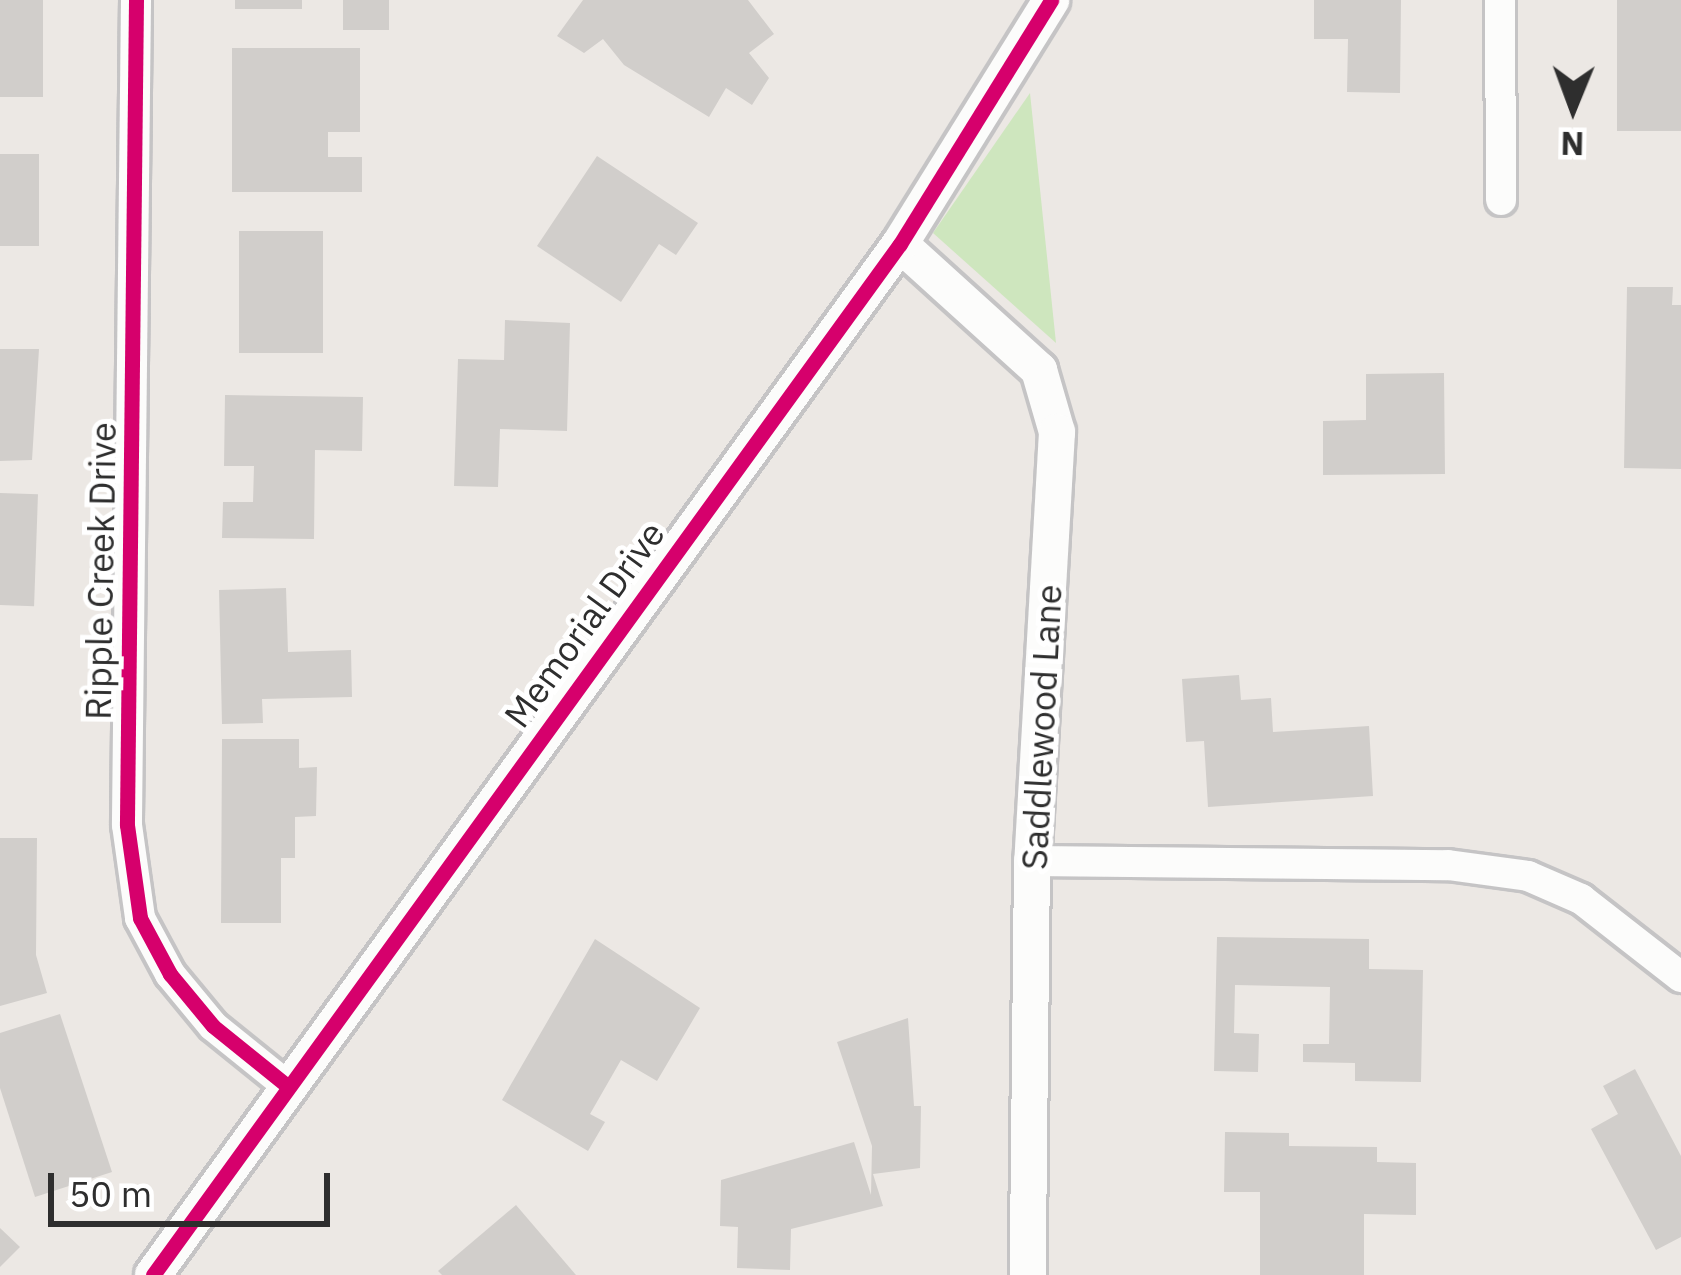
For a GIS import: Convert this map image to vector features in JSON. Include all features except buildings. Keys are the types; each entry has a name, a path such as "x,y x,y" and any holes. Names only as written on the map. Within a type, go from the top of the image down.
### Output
{"street":[{"name":"Ripple Creek Drive","path":"136,0 127,826 140,918 170,974 213,1026 285,1084"},
{"name":"Memorial Drive","path":"152,1275 285,1084 900,244 1052,0"},
{"path":"1500,0 1501,200"},
{"name":"Saddlewood Lane","path":"900,244 1039,370 1057,432 1032,861 1028,1275"},
{"path":"1032,861 1448,866 1528,876 1581,899 1681,976"}],"green space":[{"path":"1030,93 1056,343 933,233"}],"cycle path":[{"path":"136,0 127,825 140,918 170,974 213,1026 285,1084"},
{"path":"153,1275 900,244 1051,0"}]}
